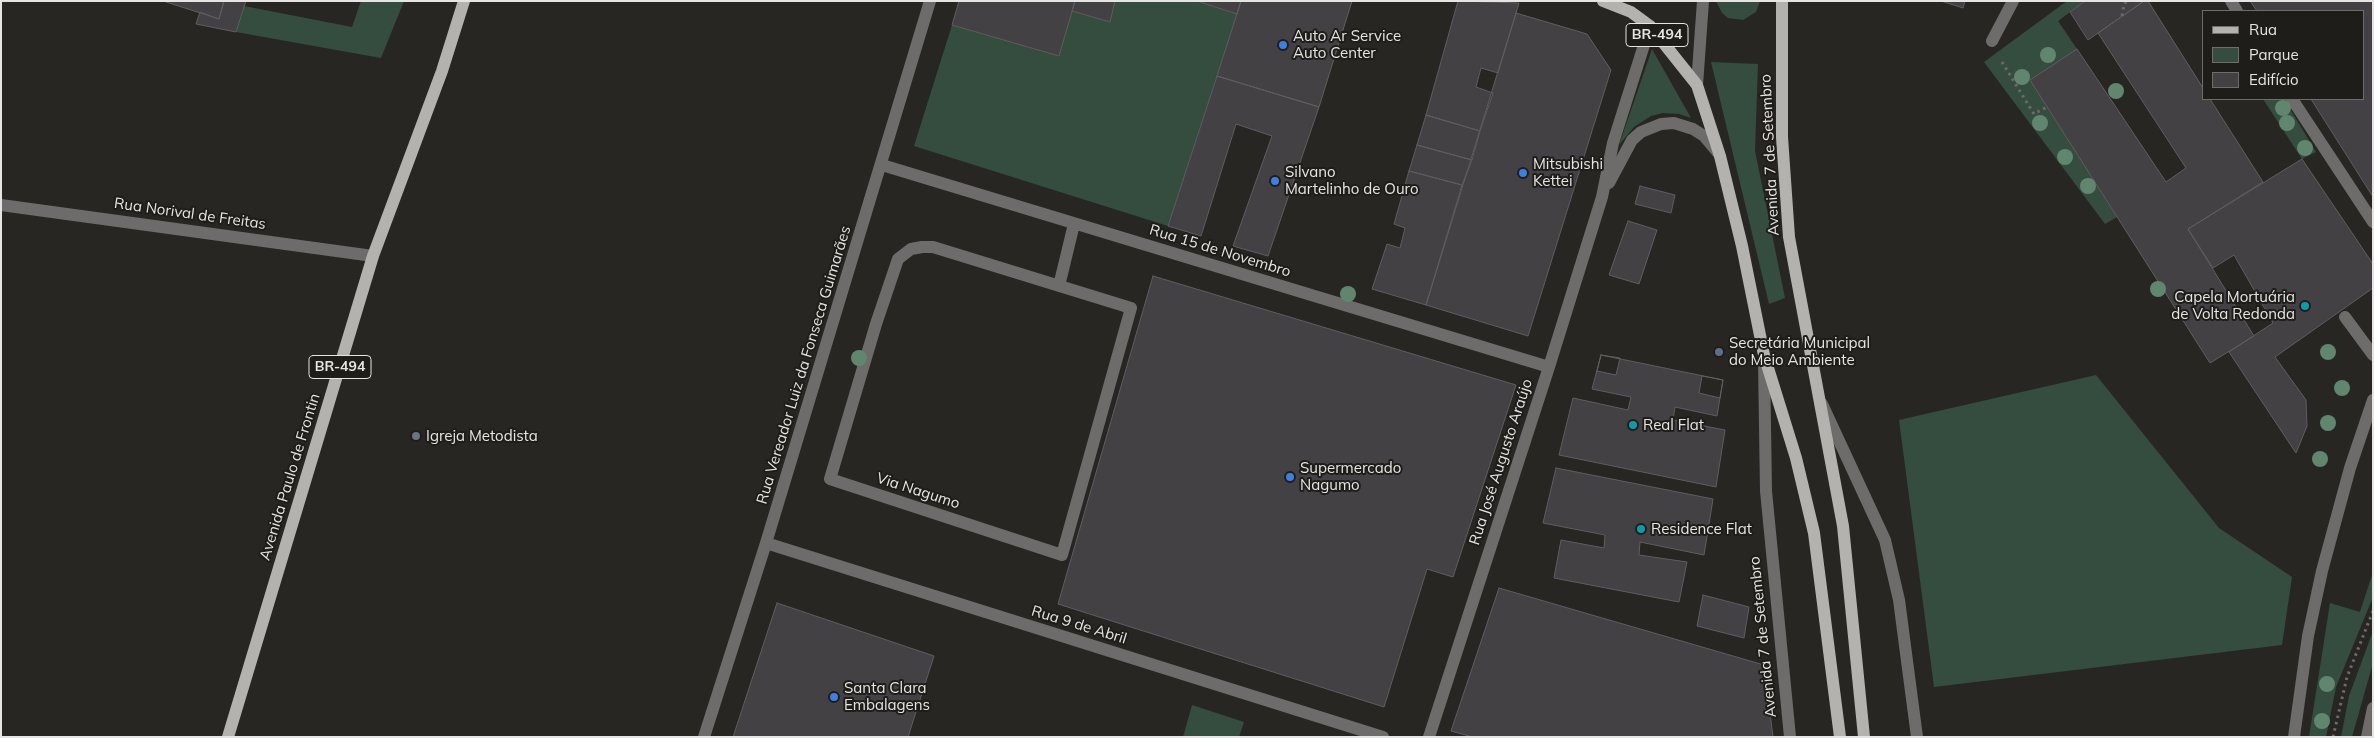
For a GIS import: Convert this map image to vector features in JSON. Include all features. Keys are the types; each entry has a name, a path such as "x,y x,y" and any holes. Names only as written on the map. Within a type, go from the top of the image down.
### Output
{"main road":[{"name":"Avenida Paulo de Frontin","path":"228,737 373,256 442,71 464,1"},
{"name":"BR-494","path":"1604,1 1631,12 1650,26 1697,85"},
{"name":"Avenida 7 de Setembro","path":"1782,1 1782,137 1789,237 1842,526 1864,737"},
{"name":"Avenida 7 de Setembro","path":"1697,85 1720,156 1742,246 1764,354 1796,458 1814,533 1840,737"}],"street":[{"name":"Rua Vereador Luiz da Fonseca Guimarães","path":"704,737 766,543 882,165 930,1"},
{"name":"Avenida 7 de Setembro","path":"1697,85 1702,1"},
{"path":"1992,41 2013,1"},
{"name":"Rua José Augusto Araújo","path":"1429,737 1549,367 1602,196 1610,152 1650,26"},
{"path":"2293,100 2373,222"},
{"name":"Rua José Augusto Araújo","path":"1602,196 1628,147 1641,132 1650,127 1667,123 1684,125 1704,136 1720,156"},
{"name":"Rua 15 de Novembro","path":"882,165 1549,367"},
{"name":"Rua Norival de Freitas","path":"1,205 373,256"},
{"path":"1059,286 1074,224"},
{"name":"Via Nagumo","path":"922,247 933,247 1059,286 1131,308 1062,555 830,479 876,324 898,259 903,253 922,247"},
{"path":"2345,317 2373,355"},
{"name":"Avenida 7 de Setembro","path":"1764,354 1766,491 1790,737"},
{"name":"Avenida 7 de Setembro","path":"1818,395 1876,517 1888,548 1899,600 1917,737"},
{"path":"2294,737 2308,636 2322,571 2350,468 2373,400"},
{"name":"Rua 9 de Abril","path":"766,543 1383,737"},
{"path":"2367,737 2373,708"}],"path":[{"path":"2122,16 2124,4 2127,1"},
{"path":"1992,41 1996,54 2034,114 2047,106"},
{"path":"2334,737 2347,677 2373,611"}],"green space":[{"path":"361,1 404,1 381,58 236,32 244,6 352,27"},
{"path":"1115,1 1197,1 1237,14 1168,226 914,146 952,25 1059,56 1072,11 1110,22"},
{"path":"1716,1 1760,1 1756,12 1743,20 1728,18 1722,13"},
{"path":"2067,1 2085,1 2058,21 2077,49 2030,80 2117,217 2105,224 1984,62"},
{"path":"1652,49 1691,118 1679,114 1663,113 1651,116 1634,127 1619,145"},
{"path":"1711,62 1758,64 1755,151 1785,298 1769,304"},
{"path":"2264,100 2285,100 2316,152 2302,159"},
{"path":"2096,375 2219,528 2292,577 2282,645 1934,687 1899,420"},
{"path":"2373,572 2373,597 2336,687 2326,737 2309,737 2330,603 2360,612"},
{"path":"2373,631 2373,663 2352,737 2341,737 2349,696"},
{"path":"1192,705 1244,722 1239,737 1183,737"}],"building":[{"path":"163,1 224,1 219,19"},
{"path":"224,1 246,1 236,32 196,24 200,12 219,19"},
{"path":"959,1 1075,1 1059,56 952,25"},
{"path":"1075,1 1115,1 1110,22 1072,11"},
{"path":"1197,1 1241,1 1237,14"},
{"name":"Auto Ar Service Auto Center","path":"1241,1 1352,1 1319,107 1217,76"},
{"path":"1458,1 1519,3 1498,73 1481,68 1476,87 1493,93 1480,131 1426,115"},
{"path":"1941,1 1965,1 1963,8"},
{"path":"2085,1 2144,1 2088,40 2070,12"},
{"path":"2144,1 2148,1 2202,86 2202,100 2211,100 2263,182 2188,229 2254,336 2210,363 2030,80 2077,49 2166,182 2186,168 2098,33"},
{"path":"2250,1 2373,1 2373,197 2312,100 2364,100 2364,10 2256,10"},
{"name":"Mitsubishi Kettei","path":"1516,13 1587,34 1611,70 1528,336 1426,305"},
{"name":"Silvano Martelinho de Ouro","path":"1217,76 1319,107 1268,256 1233,246 1272,136 1236,124 1201,236 1168,226"},
{"path":"1426,115 1480,131 1472,160 1417,145"},
{"path":"1417,145 1472,160 1462,185 1409,171"},
{"name":"Capela Mortuária de Volta Redonda","path":"2302,159 2373,264 2373,288 2275,357 2306,400 2307,426 2296,453 2229,352 2273,323 2234,255 2213,268 2188,229"},
{"path":"1409,171 1462,185 1426,305 1372,289 1387,244 1400,248 1405,228 1394,224"},
{"path":"1640,186 1675,195 1671,213 1635,204"},
{"path":"1628,221 1657,230 1639,284 1609,275"},
{"name":"Supermercado Nagumo","path":"1153,276 1516,385 1453,577 1427,569 1384,707 1058,604"},
{"name":"Real Flat","path":"1601,355 1723,380 1717,416 1675,407 1673,420 1725,430 1716,487 1559,455 1573,398 1628,410 1631,397 1592,389"},
{"path":"1601,355 1620,358 1616,375 1597,371"},
{"path":"1702,376 1723,380 1720,398 1699,393"},
{"name":"Residence Flat","path":"1556,468 1713,499 1704,555 1640,542 1639,555 1687,562 1679,602 1554,578 1561,540 1604,548 1605,535 1543,523"},
{"path":"1499,588 1764,665 1773,737 1473,737 1451,731"},
{"path":"1703,595 1749,607 1744,638 1697,626"},
{"name":"Santa Clara Embalagens","path":"777,603 934,656 908,737 733,737"}],"place":[{"name":"Auto Ar Service Auto Center","path":"1283,45"},
{"name":"Mitsubishi Kettei","path":"1523,173"},
{"name":"Silvano Martelinho de Ouro","path":"1275,181"},
{"name":"Capela Mortuária de Volta Redonda","path":"2305,306"},
{"name":"Secretária Municipal do Meio Ambiente","path":"1719,352"},
{"name":"Real Flat","path":"1633,425"},
{"name":"Igreja Metodista","path":"416,436"},
{"name":"Supermercado Nagumo","path":"1290,477"},
{"name":"Residence Flat","path":"1641,529"},
{"name":"Santa Clara Embalagens","path":"834,697"}]}
